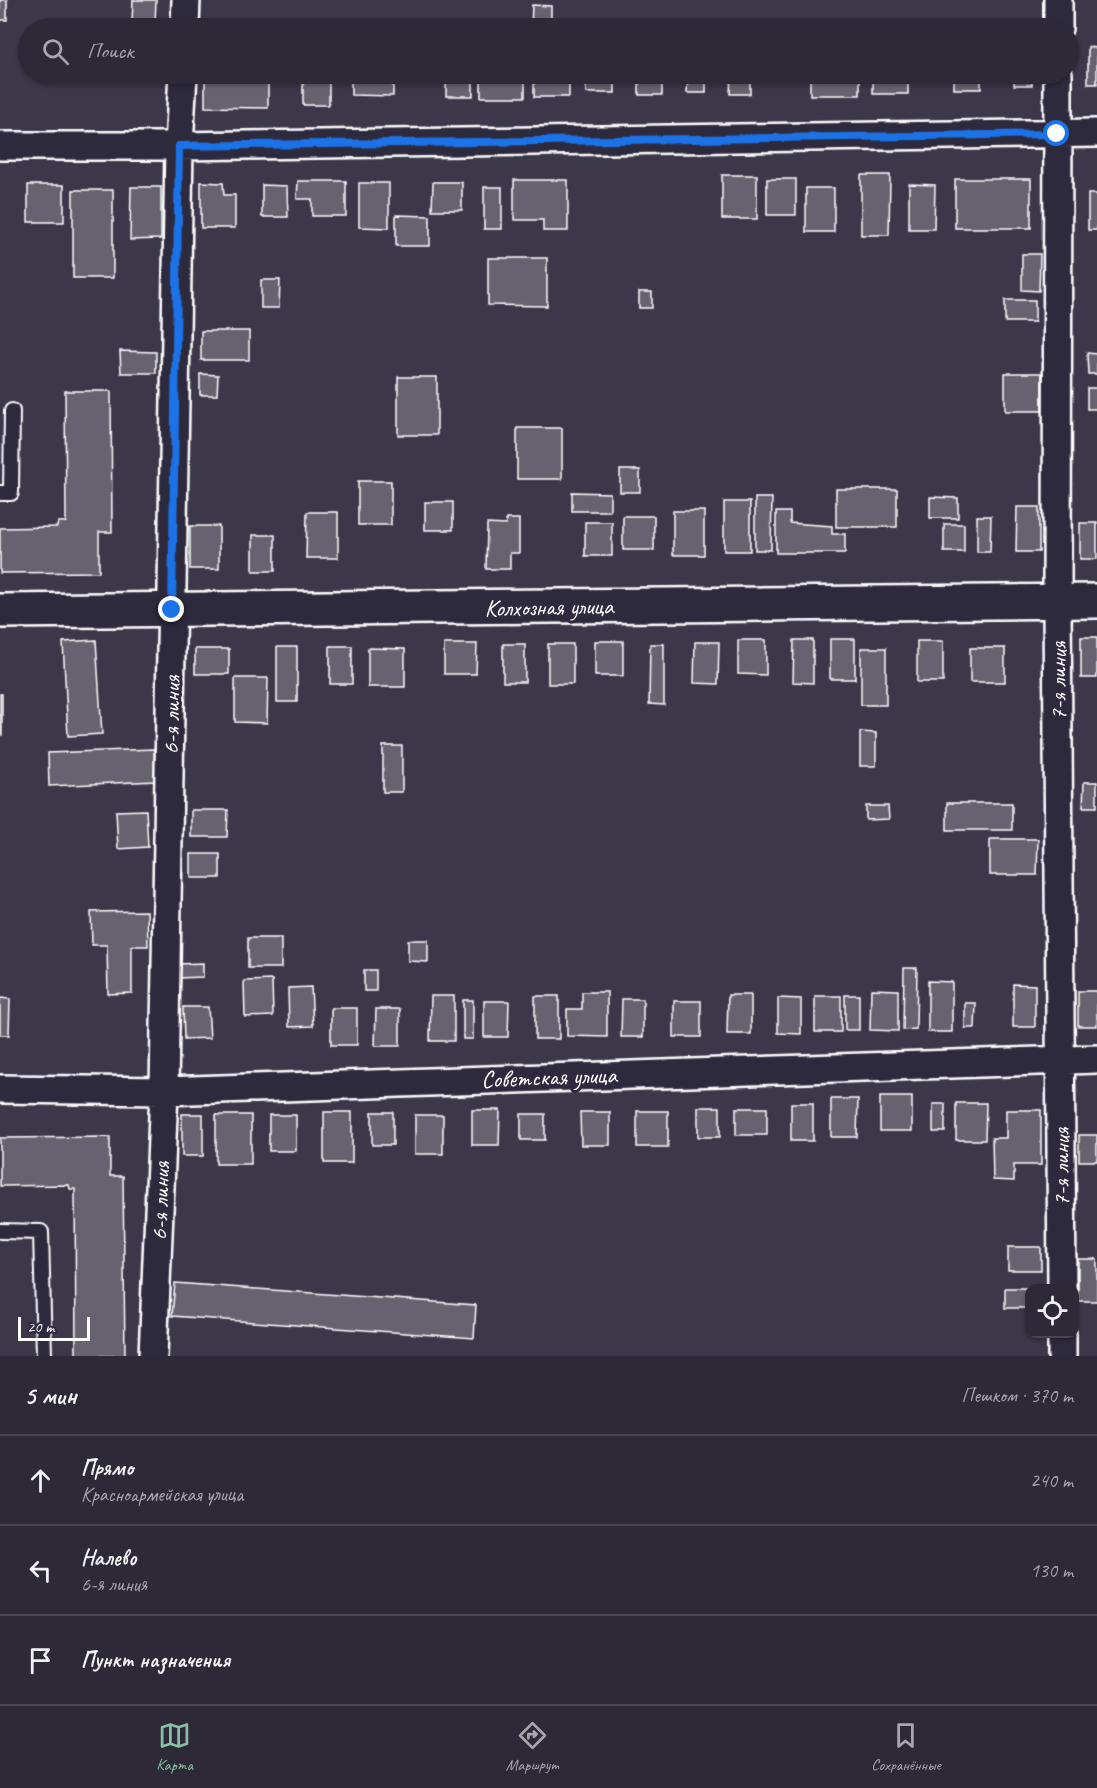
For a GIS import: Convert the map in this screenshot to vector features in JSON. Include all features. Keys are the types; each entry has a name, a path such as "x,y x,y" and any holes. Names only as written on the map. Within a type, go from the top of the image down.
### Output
{"street":[{"path":"185,18 186,0"},
{"path":"1058,0 1058,18"},
{"name":"6-я линия","path":"153,1356 164,1091 179,146 182,84"},
{"name":"7-я линия","path":"1058,84 1057,602 1062,1284"},
{"path":"0,146 179,146 1097,133"},
{"name":"Колхозная улица","path":"0,611 1097,602"},
{"name":"Советская улица","path":"0,1089 164,1091 1097,1059"},
{"path":"1062,1338 1062,1356"}],"lane":[{"path":"0,493 11,493 12,411"},
{"path":"0,1231 41,1232 44,1356"}],"building":[{"path":"0,0 7,0 7,20 0,20"},
{"path":"133,0 156,0 155,18 132,18"},
{"path":"532,5 551,6 551,18 531,18"},
{"path":"1088,47 1097,48 1097,84 1088,84"},
{"path":"205,84 268,84 268,108 205,107"},
{"path":"303,84 329,84 329,105 303,105"},
{"path":"351,84 393,84 393,96 351,95"},
{"path":"446,84 473,84 473,96 446,96"},
{"path":"481,84 525,84 525,97 481,97"},
{"path":"534,84 569,84 569,97 534,97"},
{"path":"586,84 615,84 615,93 586,93"},
{"path":"639,84 662,84 662,95 639,95"},
{"path":"687,84 706,84 706,93 687,93"},
{"path":"730,84 750,84 750,94 730,94"},
{"path":"810,84 860,84 860,95 810,95"},
{"path":"873,84 908,84 908,94 873,94"},
{"path":"954,84 981,84 981,89 954,89"},
{"path":"722,175 757,175 757,219 722,219"},
{"path":"861,175 890,175 889,235 861,235"},
{"path":"767,179 796,179 796,215 767,215"},
{"path":"955,179 1031,179 1031,228 955,228"},
{"path":"514,180 568,180 568,231 543,231 543,220 514,220"},
{"path":"298,181 346,181 346,216 312,216 312,199 297,199"},
{"path":"201,182 223,183 224,195 235,195 235,228 201,228"},
{"path":"433,182 462,182 462,210 432,210"},
{"path":"359,183 389,183 389,228 359,227"},
{"path":"909,184 935,185 934,229 909,229"},
{"path":"28,185 64,185 64,222 28,222"},
{"path":"262,185 287,186 288,217 262,217"},
{"path":"131,187 161,187 161,239 130,240"},
{"path":"484,187 502,187 502,229 484,229"},
{"path":"806,188 834,188 834,232 806,232"},
{"path":"73,190 113,190 113,278 73,278"},
{"path":"1088,194 1097,194 1097,230 1088,230"},
{"path":"396,215 430,216 430,246 396,246"},
{"path":"1022,254 1040,254 1039,291 1022,290"},
{"path":"488,258 547,258 547,306 488,305"},
{"path":"261,280 280,280 279,308 261,308"},
{"path":"639,292 652,292 652,308 639,308"},
{"path":"1005,300 1035,300 1035,322 1005,322"},
{"path":"201,331 249,331 249,360 201,360"},
{"path":"120,351 156,352 156,373 121,373"},
{"path":"1087,353 1097,354 1097,374 1088,374"},
{"path":"1005,373 1042,373 1042,411 1005,411"},
{"path":"200,374 218,375 217,395 200,395"},
{"path":"398,377 437,377 437,435 398,435"},
{"path":"1087,388 1097,388 1097,409 1087,409"},
{"path":"65,391 111,391 112,532 99,532 99,572 0,573 0,528 57,527 58,522 66,522"},
{"path":"517,428 562,428 562,479 517,479"},
{"path":"620,470 640,470 640,492 620,492"},
{"path":"358,481 391,481 391,525 358,525"},
{"path":"836,489 897,489 897,527 836,527"},
{"path":"572,492 610,493 610,511 572,511"},
{"path":"930,497 958,498 958,518 930,518"},
{"path":"755,498 772,498 771,550 755,550"},
{"path":"425,502 453,502 453,530 425,530"},
{"path":"724,502 750,502 750,551 724,551"},
{"path":"1017,507 1039,507 1039,552 1016,552"},
{"path":"673,511 704,511 704,555 673,555"},
{"path":"307,512 338,512 338,558 306,558"},
{"path":"776,512 790,512 790,523 832,526 832,534 845,534 845,553 776,553"},
{"path":"623,516 654,516 654,550 623,550"},
{"path":"977,516 991,516 990,552 977,552"},
{"path":"506,519 519,519 519,553 510,553 510,569 486,569 487,524 506,525"},
{"path":"585,522 612,522 612,556 585,556"},
{"path":"1080,523 1097,523 1097,559 1080,559"},
{"path":"944,524 964,524 964,552 944,552"},
{"path":"190,526 219,526 219,569 190,569"},
{"path":"253,535 275,535 275,571 253,571"},
{"path":"1081,637 1097,637 1097,678 1081,678"},
{"path":"830,639 855,639 855,679 830,679"},
{"path":"96,640 102,734 68,736 63,642"},
{"path":"738,640 766,640 766,675 738,674"},
{"path":"794,640 813,640 813,683 793,682"},
{"path":"595,641 623,641 623,676 595,676"},
{"path":"917,641 943,641 943,682 917,682"},
{"path":"695,642 719,642 718,684 694,683"},
{"path":"444,644 477,644 476,674 444,674"},
{"path":"503,644 525,644 525,682 503,682"},
{"path":"548,644 573,644 573,684 548,684"},
{"path":"650,644 664,644 664,705 649,704"},
{"path":"330,646 352,646 352,684 330,684"},
{"path":"277,647 297,647 297,702 277,702"},
{"path":"368,648 405,649 405,687 368,687"},
{"path":"861,648 886,648 886,705 861,705"},
{"path":"970,648 1005,648 1005,682 970,682"},
{"path":"195,649 229,649 229,674 195,674"},
{"path":"235,678 268,678 267,723 235,722"},
{"path":"0,694 2,694 2,735 0,735"},
{"path":"860,732 876,733 876,766 860,766"},
{"path":"383,746 402,746 402,792 383,792"},
{"path":"154,749 156,781 49,786 48,753"},
{"path":"1084,782 1097,782 1097,807 1083,807"},
{"path":"947,803 1012,803 1012,830 947,830"},
{"path":"866,806 888,806 889,819 866,820"},
{"path":"146,810 148,847 118,849 116,811"},
{"path":"191,810 228,810 227,837 191,837"},
{"path":"990,839 1038,839 1037,875 990,875"},
{"path":"191,854 220,854 220,878 191,878"},
{"path":"147,911 148,946 132,946 132,993 108,994 107,945 92,945 91,912"},
{"path":"248,938 281,938 281,968 248,968"},
{"path":"408,940 428,940 428,962 408,961"},
{"path":"203,963 203,977 178,978 177,964"},
{"path":"904,968 917,968 916,1029 903,1030"},
{"path":"364,970 376,970 376,991 364,991"},
{"path":"272,980 273,1016 245,1017 244,981"},
{"path":"928,981 952,982 952,1032 928,1032"},
{"path":"1013,984 1035,985 1035,1027 1013,1027"},
{"path":"311,987 313,1026 289,1027 288,988"},
{"path":"871,989 898,990 898,1031 870,1030"},
{"path":"1078,991 1097,991 1097,1026 1078,1026"},
{"path":"582,992 607,992 607,1037 567,1036 567,1009 582,1009"},
{"path":"728,995 751,995 751,1034 727,1034"},
{"path":"845,995 859,995 859,1030 845,1030"},
{"path":"431,996 454,996 454,1041 430,1041"},
{"path":"535,996 559,996 559,1039 535,1039"},
{"path":"815,996 841,996 841,1032 815,1032"},
{"path":"0,998 10,999 9,1035 0,1035"},
{"path":"778,998 801,999 801,1034 778,1033"},
{"path":"622,999 643,999 643,1037 621,1037"},
{"path":"463,1000 473,1000 473,1039 463,1039"},
{"path":"484,1001 509,1001 508,1037 484,1037"},
{"path":"674,1001 701,1001 701,1037 674,1037"},
{"path":"965,1003 976,1003 975,1028 965,1028"},
{"path":"183,1007 208,1007 210,1038 184,1039"},
{"path":"331,1008 357,1008 357,1045 331,1045"},
{"path":"376,1009 400,1009 400,1046 375,1046"},
{"path":"880,1097 912,1097 912,1131 880,1131"},
{"path":"831,1099 858,1099 857,1137 831,1137"},
{"path":"791,1103 813,1103 813,1141 791,1141"},
{"path":"956,1103 986,1103 985,1140 956,1140"},
{"path":"933,1104 945,1104 945,1132 933,1132"},
{"path":"698,1107 720,1107 720,1137 698,1137"},
{"path":"736,1108 767,1108 767,1135 736,1135"},
{"path":"472,1110 500,1110 499,1145 472,1145"},
{"path":"1006,1110 1041,1110 1041,1165 1014,1165 1014,1181 993,1180 992,1138 1006,1138"},
{"path":"637,1111 668,1111 668,1147 637,1147"},
{"path":"324,1112 352,1112 352,1163 324,1163"},
{"path":"372,1112 393,1112 393,1145 372,1145"},
{"path":"580,1112 610,1112 610,1145 581,1145"},
{"path":"182,1114 203,1114 203,1156 182,1156"},
{"path":"521,1114 545,1114 545,1140 521,1140"},
{"path":"216,1115 251,1115 251,1164 216,1164"},
{"path":"269,1115 296,1115 296,1151 269,1151"},
{"path":"415,1115 443,1115 443,1154 415,1154"},
{"path":"1079,1135 1097,1135 1097,1161 1079,1161"},
{"path":"110,1137 110,1176 123,1176 125,1356 76,1356 75,1189 70,1189 69,1185 0,1186 0,1138"},
{"path":"1008,1247 1041,1247 1041,1270 1008,1270"},
{"path":"1078,1259 1097,1259 1097,1301 1079,1301"},
{"path":"175,1283 476,1305 474,1338 172,1316"},
{"path":"1005,1288 1025,1288 1025,1308 1005,1308"}],"route":[{"path":"172,610 179,146 1057,134"}]}
